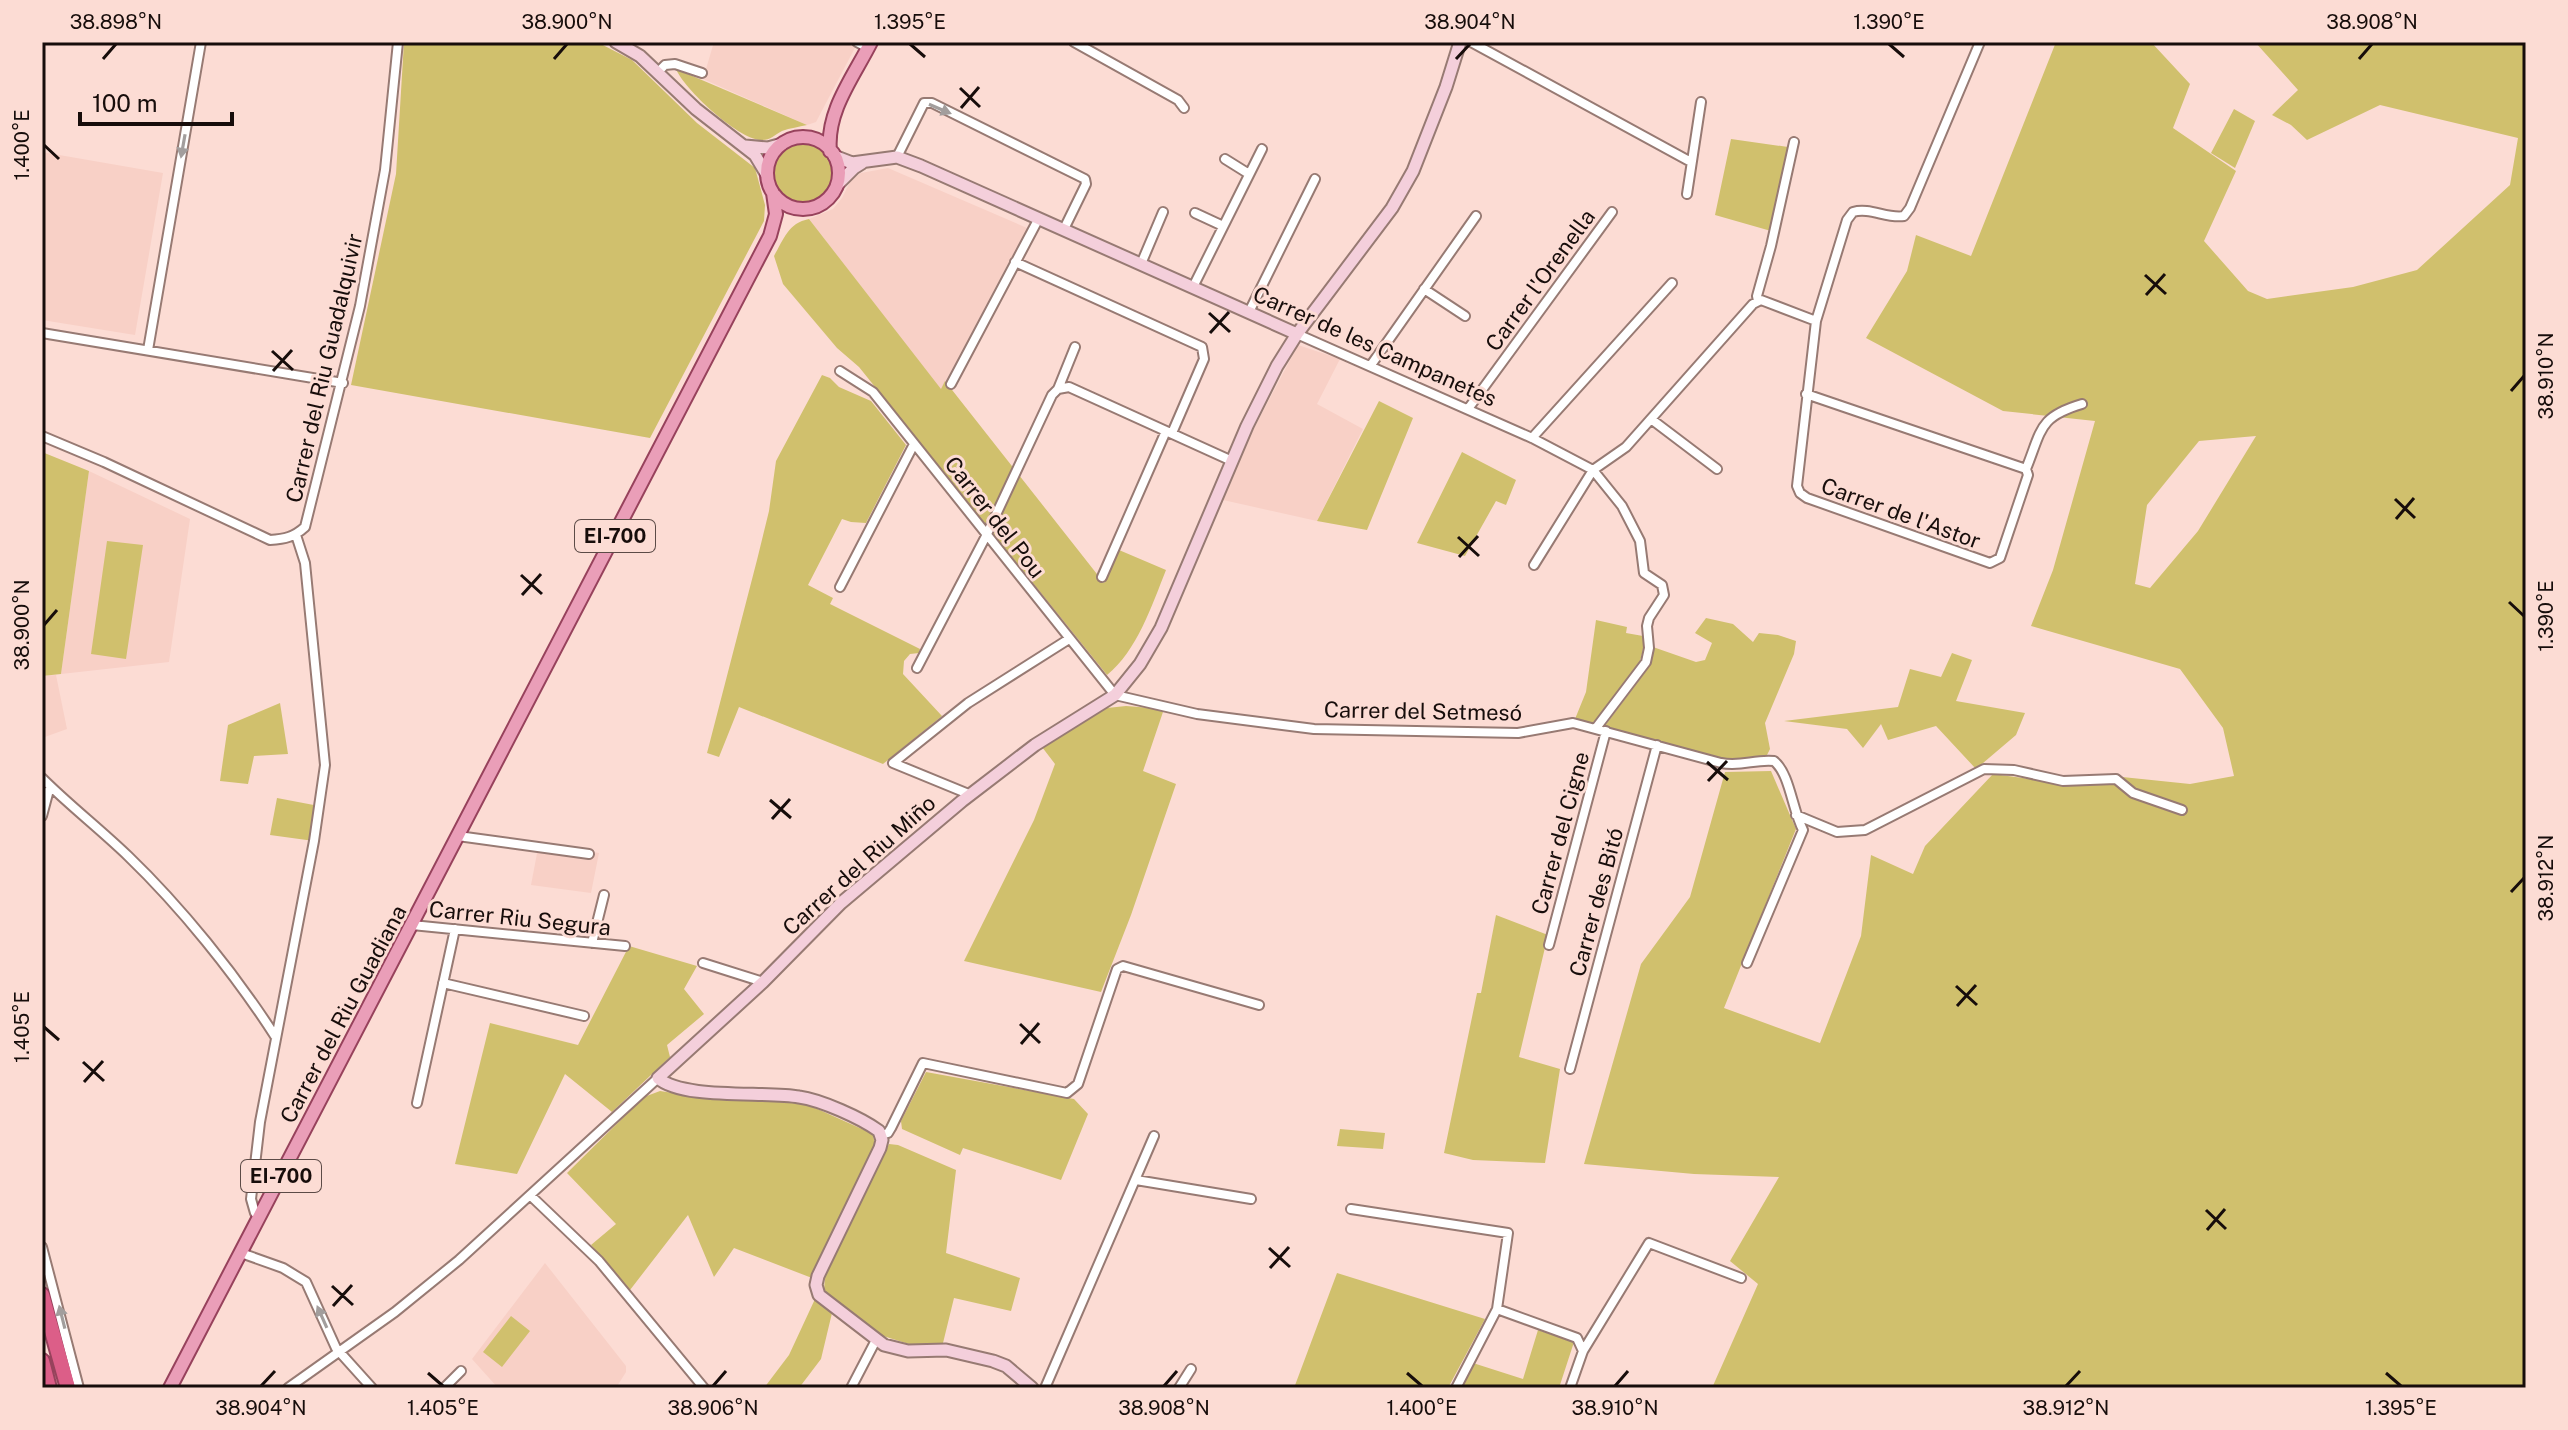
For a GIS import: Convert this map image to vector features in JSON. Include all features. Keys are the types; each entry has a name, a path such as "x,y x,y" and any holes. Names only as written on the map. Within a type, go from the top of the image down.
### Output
{"highway":[{"path":"42,1295 68,1388"},
{"path":"42,1361 49,1388"}],"main road":[{"path":"837,185 839,173 829,139 832,117 865,44"},
{"path":"767,175 770,160 782,144 817,130 832,117"},
{"path":"802,138 818,141 832,153"},
{"name":"EI-700","path":"458,836 770,236 776,214 767,175"},
{"name":"EI-700","path":"770,236 786,218 826,200 837,185"},
{"path":"773,193 784,204 804,209"},
{"name":"Carrer del Riu Guadiana","path":"241,1253 458,836"},
{"name":"EI-700","path":"170,1388 241,1253"}],"street":[{"path":"148,350 201,42"},
{"name":"Carrer del Riu Guadalquivir","path":"260,1216 255,1213 251,1199 260,1122 314,841 325,765 305,563 296,535 305,527 309,516 343,383 385,170 398,42"},
{"path":"616,42 659,71 696,109 758,159 767,175"},
{"path":"1074,42 1178,100 1184,108"},
{"name":"Carrer del Riu Miño","path":"288,1388 395,1312 531,1196 763,982 841,903 1035,745 1115,695 1153,644 1259,401 1297,334 1392,208 1413,171 1460,42"},
{"path":"1471,42 1691,162"},
{"path":"1977,43 1910,208 1904,216 1898,217 1859,209 1847,220 1816,321 1806,394 2026,469"},
{"path":"659,71 665,65 675,64 702,73"},
{"path":"1687,194 1701,102"},
{"path":"832,153 844,161 863,163 897,157 924,103 932,103 1085,179 1086,184 1064,229"},
{"path":"1758,301 1794,142"},
{"path":"740,144 768,148 782,144"},
{"path":"1193,287 1262,149"},
{"name":"Carrer de les Campanetes","path":"897,157 1371,365 1532,438 1593,470"},
{"path":"1225,159 1249,174"},
{"path":"837,185 863,163"},
{"path":"1249,312 1315,179"},
{"path":"1141,264 1163,212"},
{"name":"Carrer l'Orenella","path":"1468,409 1612,212"},
{"path":"1195,213 1223,226"},
{"path":"1371,365 1476,216"},
{"path":"951,384 1039,218"},
{"path":"1015,262 1202,347 1204,359 1102,577"},
{"path":"1532,438 1672,283"},
{"path":"1424,289 1465,316"},
{"path":"1534,565 1593,470 1626,447 1758,301 1816,321"},
{"path":"42,333 343,383"},
{"path":"917,668 986,536 1052,395 1058,389 1075,347"},
{"name":"Carrer del Pou","path":"840,371 873,392 1115,695"},
{"path":"1058,389 1069,387 1232,461"},
{"name":"Carrer de l'Astor","path":"1806,394 1797,486 1800,493 1990,563 2000,558 2028,475 2026,469 2046,421 2058,411 2082,404"},
{"path":"1651,419 1717,469"},
{"path":"42,436 270,540 296,535"},
{"path":"840,587 914,444"},
{"path":"1593,470 1622,506 1640,541 1644,573 1664,589 1647,626 1649,648 1646,662 1596,728"},
{"path":"971,795 893,763 968,703 1069,639"},
{"name":"Carrer del Setmesó","path":"1115,695 1197,714 1314,729 1518,733 1573,723 1738,766 1763,760 1774,761 1784,772 1795,815"},
{"name":"Carrer del Cigne","path":"1549,945 1606,731"},
{"name":"Carrer des Bitó","path":"1570,1069 1657,745"},
{"path":"1795,815 1837,832 1865,830 1984,769 2014,770 2063,781 2116,779 2133,793 2182,810"},
{"path":"42,778 130,858 175,908 247,992 275,1037"},
{"path":"42,816 50,786"},
{"path":"1747,963 1803,830 1795,815"},
{"path":"458,836 589,854"},
{"path":"592,943 604,895"},
{"name":"Carrer Riu Segura","path":"412,925 625,946"},
{"path":"417,1103 455,929"},
{"path":"703,963 763,982"},
{"path":"881,1135 891,1128 923,1063 1067,1093 1078,1084 1117,969 1123,966 1259,1005"},
{"path":"443,983 584,1016"},
{"path":"658,1078 671,1085 705,1092 802,1097 874,1127 881,1135 880,1148 818,1276 816,1285 824,1300 876,1340 908,1351 946,1350 993,1361 1006,1366 1032,1388"},
{"path":"1045,1388 1154,1136"},
{"path":"1136,1180 1251,1199"},
{"path":"531,1196 599,1261 704,1388"},
{"path":"1351,1209 1508,1233 1497,1309 1456,1388"},
{"path":"1570,1388 1583,1351 1649,1243 1741,1278"},
{"path":"42,1247 79,1388"},
{"path":"241,1253 283,1268 306,1282 336,1348 372,1388"},
{"path":"1497,1309 1577,1338 1583,1351"},
{"path":"851,1388 876,1340"},
{"path":"1179,1388 1191,1369"},
{"path":"444,1388 461,1371"}],"shaded area":[{"path":"404,42 597,42 632,60 697,123 755,168 765,205 764,221 650,438 351,385 396,174"},
{"path":"714,42 858,42 816,122 807,125 703,79"},
{"path":"2056,42 2151,42 2190,84 2173,128 2236,171 2204,241 2248,291 2267,299 2353,287 2417,270 2510,185 2518,138 2380,105 2307,140 2291,125 2272,115 2298,90 2255,42 2526,42 2526,1388 1712,1388 1758,1284 1730,1261 1779,1177 1694,1174 1584,1164 1641,964 1690,897 1725,772 1771,771 1796,829 1724,1008 1820,1043 1861,936 1871,855 1913,874 1925,846 1993,774 2069,784 2103,775 2190,784 2234,776 2223,728 2180,669 2031,626 2053,570 2095,421 2003,411 1866,338 1907,271 1916,235 1971,256","holes":["2256,436 2198,531 2150,588 2135,584 2147,505 2199,441"]},
{"path":"676,69 807,125 782,131 767,140 750,137 712,111 689,88"},
{"path":"2234,109 2255,121 2235,168 2211,153"},
{"path":"1731,139 1788,147 1771,231 1715,215"},
{"path":"803,144 824,152 832,173 824,194 803,202 782,194 774,173 782,152"},
{"path":"42,152 163,173 135,335 42,320"},
{"path":"888,168 1027,228 941,390 809,219 833,209 851,180 861,173"},
{"path":"809,219 941,389 945,381 1104,583 1119,550 1166,570 1135,640 1107,675 859,367 837,348 783,284 774,256 791,228"},
{"path":"1298,345 1340,359 1317,404 1363,429 1317,521 1223,500 1243,449"},
{"path":"822,375 839,387 871,401 906,445 866,523 842,519 808,585 833,598 830,604 920,649 919,653 910,654 904,661 903,674 942,716 883,764 739,707 719,757 707,753 769,511 776,461"},
{"path":"1379,401 1413,418 1367,530 1317,521"},
{"path":"42,452 89,471 61,674 42,676"},
{"path":"1462,452 1516,480 1506,505 1496,501 1465,556 1417,543"},
{"path":"89,471 190,519 169,662 61,674"},
{"path":"107,541 143,545 126,659 91,654"},
{"path":"1706,618 1733,624 1753,642 1759,633 1796,641 1794,654 1765,723 1770,749 1767,755 1738,762 1604,727 1646,671 1653,647 1696,662 1705,660 1712,643 1695,633"},
{"path":"1596,620 1627,627 1626,633 1643,636 1643,648 1628,684 1610,707 1591,724 1575,719 1586,692"},
{"path":"1952,653 1972,660 1956,701 2025,713 2016,735 1976,769 1936,726 1888,740 1881,724 1863,748 1847,729 1784,721 1898,707 1910,669 1941,677"},
{"path":"56,675 67,729 42,738 42,676"},
{"path":"280,703 288,754 254,756 248,784 220,781 228,725"},
{"path":"1107,708 1164,709 1143,771 1176,784 1101,992 964,961 1034,820 1055,764 1042,747"},
{"path":"277,798 319,806 314,841 270,835"},
{"path":"539,843 599,853 591,893 531,885"},
{"path":"1496,915 1548,935 1519,1057 1560,1069 1545,1163 1473,1160 1444,1153"},
{"path":"629,946 697,966 684,989 704,1014 667,1045 670,1057 612,1112 565,1074 517,1174 455,1164 490,1023 578,1045"},
{"path":"926,1072 1074,1099 1088,1114 1061,1180 963,1148 960,1155 902,1129 901,1121"},
{"path":"660,1091 699,1097 802,1102 873,1134 875,1146 812,1278 734,1248 714,1277 688,1215 630,1290 591,1245 616,1224 567,1173 644,1097"},
{"path":"1340,1129 1385,1133 1383,1149 1337,1146"},
{"path":"889,1144 956,1170 946,1253 1020,1278 1011,1311 954,1298 943,1343 912,1345 880,1335 824,1291 825,1276"},
{"path":"545,1263 626,1366 626,1372 616,1388 498,1388 472,1359"},
{"path":"1337,1273 1485,1319 1448,1388 1294,1388"},
{"path":"815,1299 832,1313 821,1359 799,1388 764,1388 789,1355"},
{"path":"511,1316 530,1331 502,1367 483,1352"},
{"path":"1538,1330 1574,1342 1559,1388 1462,1388 1473,1363 1523,1379"}]}
